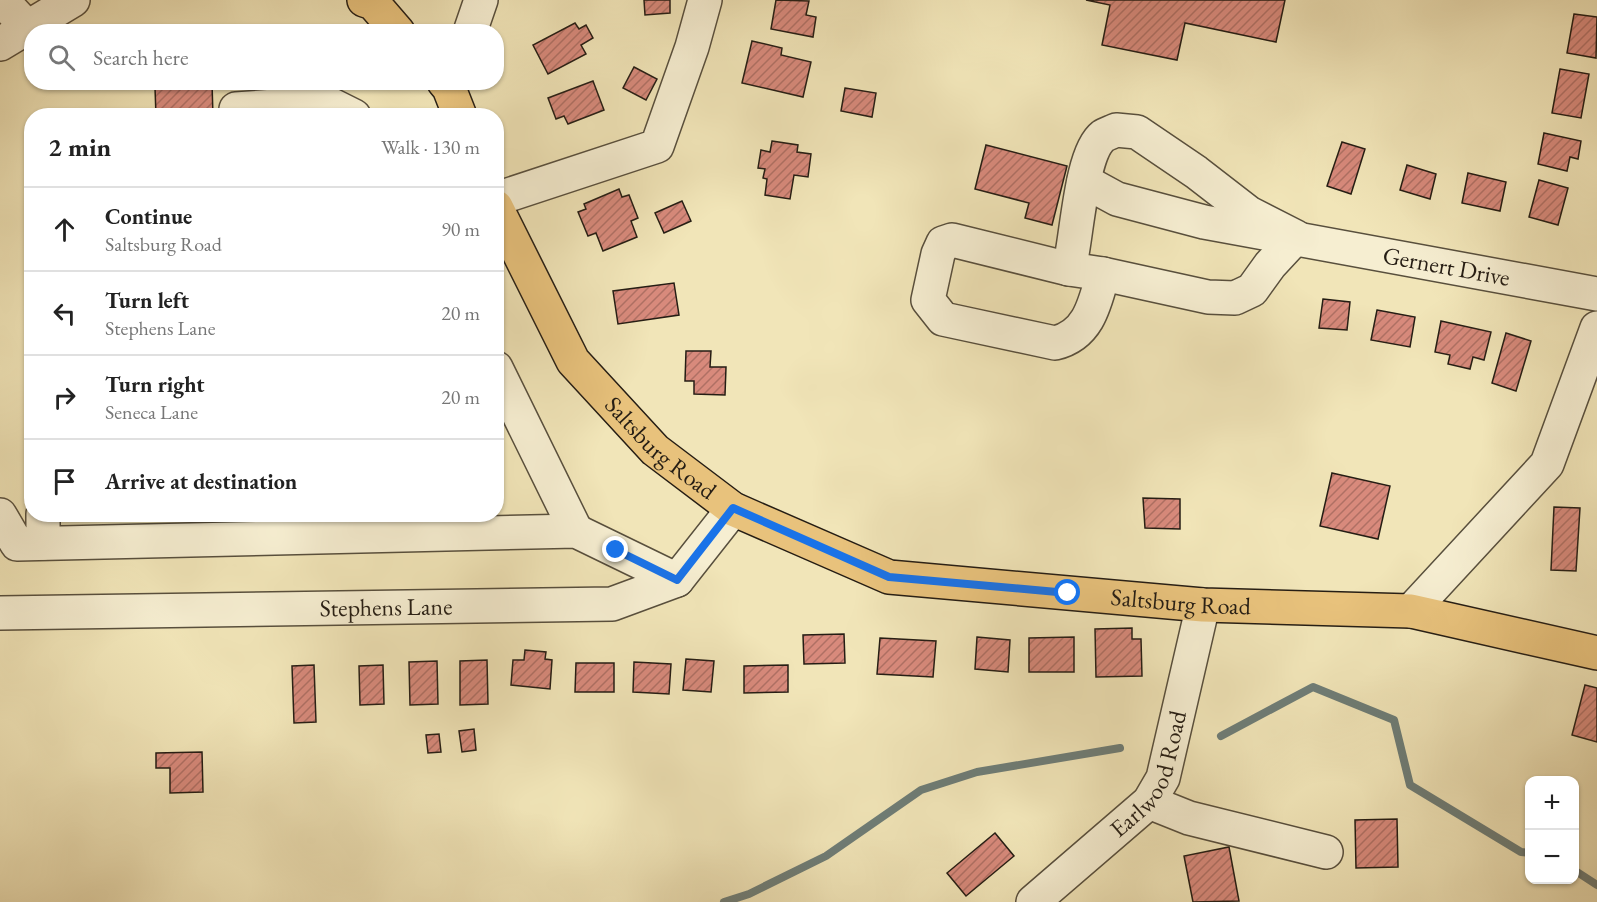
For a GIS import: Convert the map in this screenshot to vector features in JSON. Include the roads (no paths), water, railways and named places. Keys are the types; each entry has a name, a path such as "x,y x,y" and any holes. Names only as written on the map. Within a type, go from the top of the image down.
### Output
{"main road":[{"path":"364,0 373,3 391,24"},
{"name":"Saltsburg Road","path":"504,223 573,361 655,450 733,508 889,577 1203,605 1411,611 1597,653"}],"street":[{"path":"2,0 24,24"},
{"path":"32,24 73,0"},
{"path":"473,24 481,0"},
{"path":"504,196 657,146 692,47 705,0"},
{"path":"0,44 24,29"},
{"path":"258,108 326,102 338,108"},
{"path":"1069,269 1084,181 1094,148 1102,136 1116,130 1137,132 1196,172 1249,213 1296,237"},
{"path":"1084,181 1117,200 1204,222 1296,237"},
{"path":"1103,274 1093,311 1084,326 1068,340 1055,343 943,319 928,300 938,254 943,243 952,240 1069,269 1103,274 1208,297 1235,298 1252,290 1270,265 1296,237"},
{"name":"Gernert Drive","path":"1296,237 1597,294"},
{"path":"1411,611 1547,464 1597,328"},
{"path":"504,384 576,531"},
{"path":"0,515 17,544 43,529 187,527 576,531 677,580 733,508"},
{"name":"Stephens Lane","path":"0,614 612,604 677,580"},
{"name":"Earlwood Road","path":"1033,902 1149,802 1163,778 1203,605"},
{"path":"1149,802 1188,818 1326,852"}],"waterway":[{"path":"1221,736 1313,687 1394,720 1410,785 1525,852"},
{"path":"724,902 749,894 826,856 921,790 977,772 1120,748"},
{"path":"1579,873 1597,885"}]}
